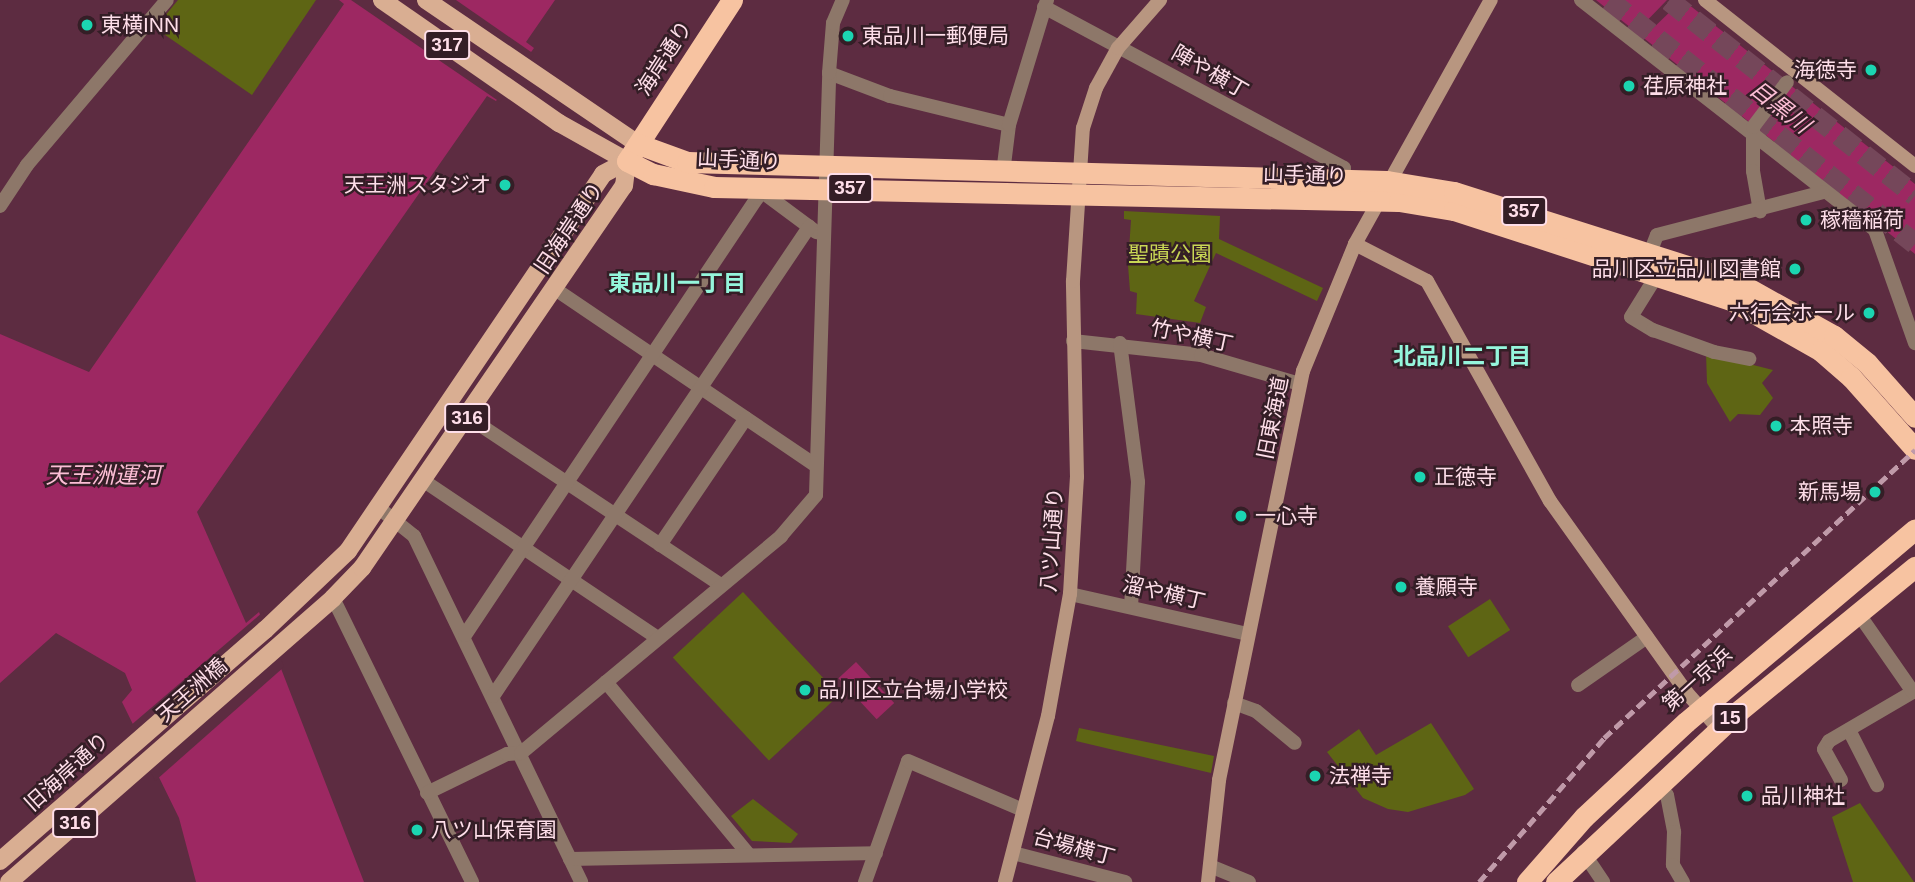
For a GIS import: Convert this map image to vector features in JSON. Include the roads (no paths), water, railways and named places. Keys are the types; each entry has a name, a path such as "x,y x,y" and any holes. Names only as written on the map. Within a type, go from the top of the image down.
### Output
{"highway":[{"name":"海岸通り","path":"632,153 732,0"},
{"name":"山手通り","path":"632,153 825,178 1078,183 1388,181 1479,199 1737,282 1795,313 1867,363 1912,406"},
{"name":"山手通り","path":"632,153 680,181 757,188 825,178 1003,173 1078,183 1377,201 1454,209 1731,300 1821,351 1851,377 1915,449"},
{"name":"第一京浜","path":"1527,882 1584,817 1701,709 1915,529"},
{"name":"15","path":"1556,882 1583,852 1718,728 1915,567"}],"main road":[{"name":"317","path":"382,0 511,90 632,153"},
{"name":"317","path":"426,0 526,69 632,153"},
{"name":"旧海岸通り","path":"273,651 333,598 397,521 624,186 632,153"},
{"name":"旧海岸通り","path":"265,631 322,579 379,508 603,174 632,153"},
{"name":"天王洲橋","path":"133,743 265,631"},
{"name":"天王洲橋","path":"141,764 273,651"},
{"name":"旧海岸通り","path":"0,861 133,743"},
{"name":"旧海岸通り","path":"9,882 141,764"}],"street":[{"path":"0,206 27,164 167,0"},
{"path":"427,793 507,754 521,753 656,637 780,536 816,495 813,464 829,73 833,23 842,0"},
{"name":"八ツ山通り","path":"1005,882 1053,694 1070,594 1077,500 1073,341 1078,183 1088,107 1118,48 1160,0"},
{"name":"旧東海道","path":"1208,882 1219,780 1300,384 1313,341 1354,244 1491,0"},
{"path":"1581,0 1752,129 1824,192 1875,230 1915,343"},
{"path":"1705,0 1792,77 1915,166"},
{"path":"1003,173 1009,125 1046,4"},
{"name":"陣や横丁","path":"1046,4 1118,48 1344,168 1343,180"},
{"path":"829,73 926,107 1009,125"},
{"path":"1760,211 1752,129 1792,77"},
{"path":"757,188 823,236"},
{"path":"465,635 757,198 757,188"},
{"path":"1650,253 1657,235 1760,211 1824,192"},
{"path":"492,696 573,581 808,227"},
{"path":"1354,244 1427,281 1550,501 1647,637 1718,728"},
{"path":"1657,275 1631,317 1665,335 1749,359"},
{"path":"555,289 813,464"},
{"name":"竹や横丁","path":"1073,341 1120,343 1200,355 1300,384"},
{"path":"1120,343 1138,481 1131,606"},
{"path":"468,417 720,585"},
{"path":"660,545 746,418"},
{"path":"424,481 656,637"},
{"path":"379,508 414,536 465,635 581,882"},
{"name":"溜や横丁","path":"1070,594 1248,634"},
{"path":"333,598 471,882"},
{"path":"1841,780 1824,749 1849,730 1913,692 1858,613"},
{"path":"1578,685 1647,637"},
{"path":"606,682 749,855"},
{"path":"1234,703 1256,711 1295,743"},
{"path":"1849,730 1877,785"},
{"path":"865,882 908,761 1023,810"},
{"path":"1654,786 1667,795 1674,832 1673,865 1683,882"},
{"path":"1583,852 1603,882"},
{"path":"570,859 876,853"},
{"name":"台場横丁","path":"1013,853 1125,882"},
{"path":"1210,866 1249,882"}],"water":[{"name":"天王洲運河","path":"339,0 555,0 526,42 534,48 496,101 487,96 197,512 246,623 259,612 364,882 196,882 179,818 122,702 132,690 125,673 56,633 0,683 0,334 89,372 344,4"},
{"name":"目黒川","path":"1596,0 1683,0 1915,184 1915,254"},
{"path":"856,662 894,703 877,719 838,678"}],"tunnel":[{"path":"1609,0 1915,243"},
{"path":"1669,0 1915,195"}],"railway":[{"path":"1479,882 1604,738 1915,450"}],"place":[{"name":"東横INN","path":"87,25"},
{"name":"東品川一郵便局","path":"848,36"},
{"name":"海徳寺","path":"1871,70"},
{"name":"荏原神社","path":"1629,86"},
{"name":"天王洲スタジオ","path":"505,185"},
{"name":"稼穡稲荷","path":"1806,220"},
{"name":"品川区立品川図書館","path":"1795,269"},
{"name":"六行会ホール","path":"1869,313"},
{"name":"本照寺","path":"1776,426"},
{"name":"正徳寺","path":"1420,477"},
{"name":"新馬場","path":"1875,492"},
{"name":"一心寺","path":"1241,516"},
{"name":"養願寺","path":"1401,587"},
{"name":"品川区立台場小学校","path":"805,690"},
{"name":"法禅寺","path":"1315,776"},
{"name":"品川神社","path":"1747,796"},
{"name":"八ツ山保育園","path":"417,830"}],"district":[{"name":"東品川一丁目","path":"677,283"},
{"name":"北品川二丁目","path":"1462,356"}],"park label":[{"name":"聖蹟公園","path":"1170,254"}]}
